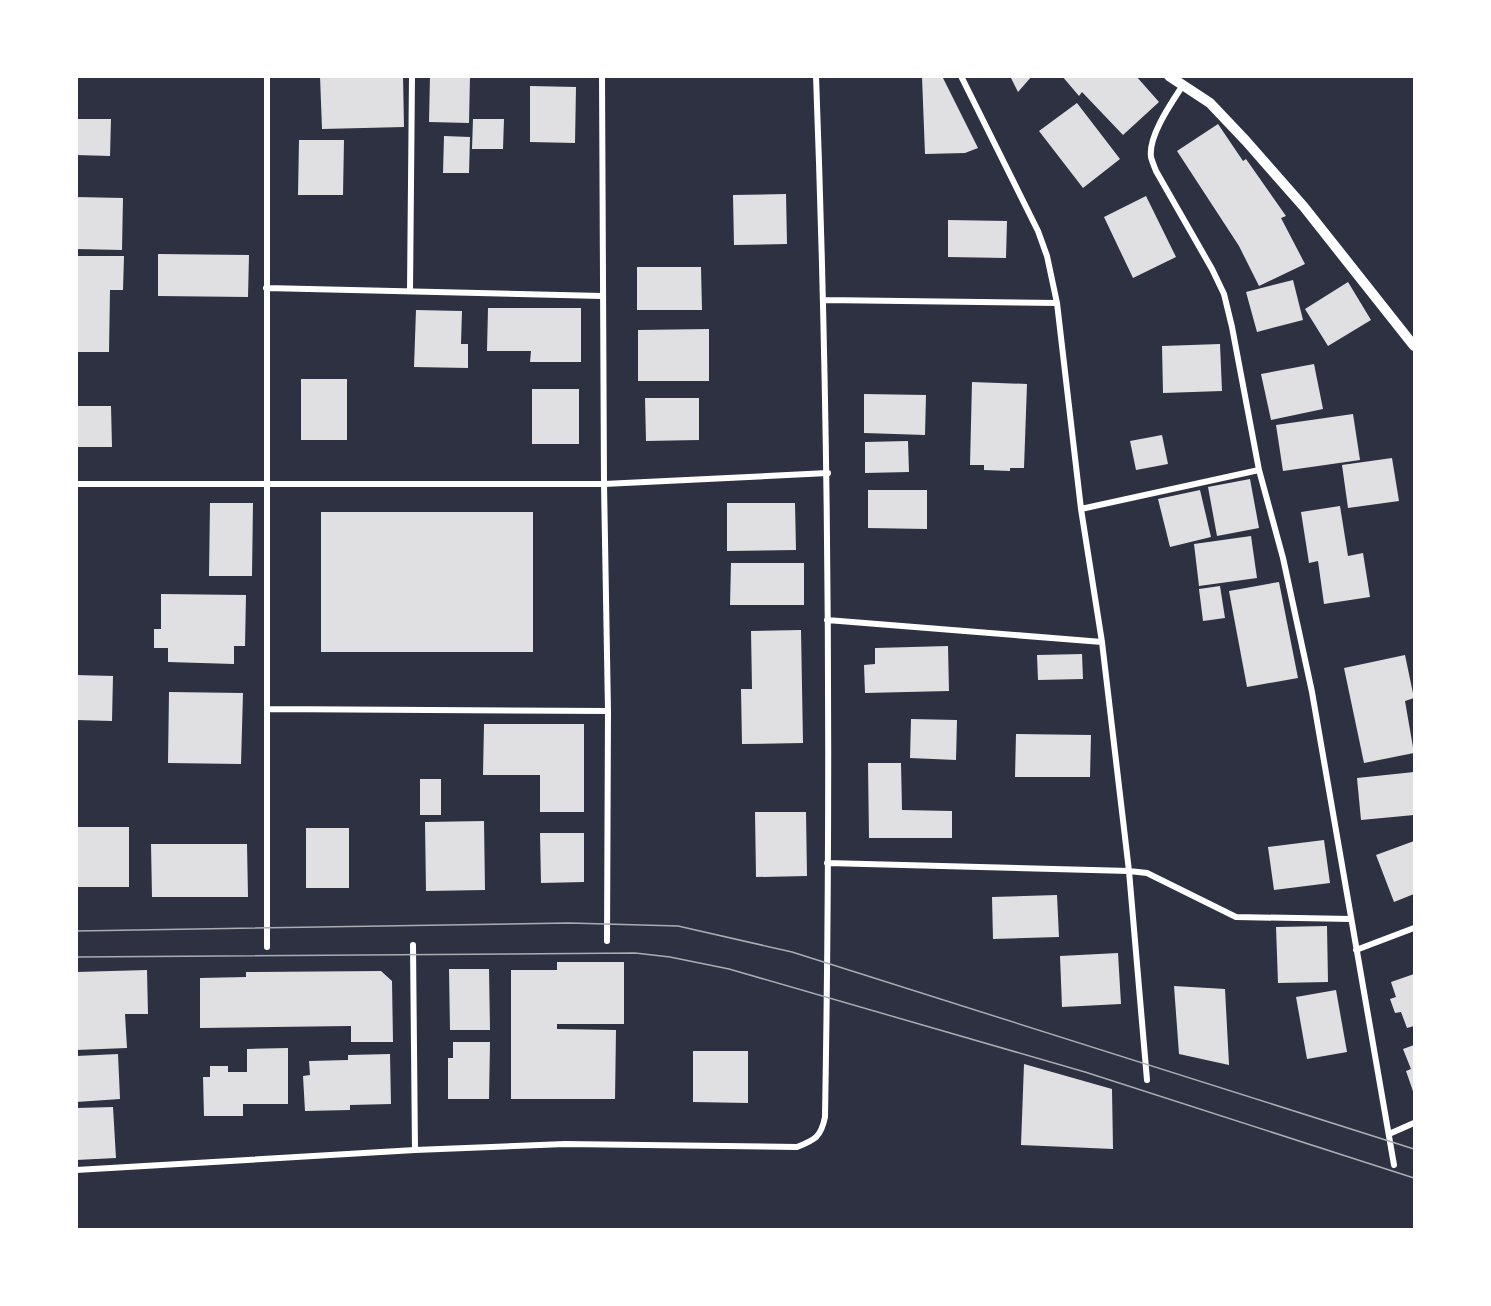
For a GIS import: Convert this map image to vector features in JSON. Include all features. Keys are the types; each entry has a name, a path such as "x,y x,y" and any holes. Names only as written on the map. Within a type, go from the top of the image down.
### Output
{"street":[{"path":"267,76 267,947"},
{"path":"410,291 412,76"},
{"path":"602,76 602,296 608,711 607,941"},
{"path":"76,1170 415,1150 565,1144 797,1147 813,1141 822,1131 825,1117 827,981 828,473 816,76"},
{"path":"960,76 1038,231 1047,256 1057,303 1081,508 1102,642 1129,871 1147,1080"},
{"path":"1169,76 1210,103 1246,141 1304,207 1414,346"},
{"path":"1183,84 1158,128 1151,156 1156,171 1224,294 1232,327 1259,470 1283,558 1312,692 1394,1165"},
{"path":"266,288 602,296"},
{"path":"824,300 1057,303"},
{"path":"1081,508 1259,470"},
{"path":"76,484 604,484 828,473"},
{"path":"827,620 1102,642"},
{"path":"267,710 608,711"},
{"path":"826,863 1129,871 1147,873 1236,917 1351,919"},
{"path":"1356,950 1414,928"},
{"path":"413,945 415,1150"},
{"path":"1389,1134 1414,1123"}],"building":[{"path":"320,76 403,76 404,127 322,129"},
{"path":"430,76 470,76 469,123 429,122"},
{"path":"942,76 978,148 965,153 925,154 922,77"},
{"path":"1010,76 1032,76 1018,92"},
{"path":"1062,76 1136,76 1159,102 1123,135 1082,92 1079,96"},
{"path":"530,86 576,87 575,143 530,142"},
{"path":"1077,103 1120,159 1083,188 1039,131"},
{"path":"76,119 111,119 110,156 76,155"},
{"path":"473,119 504,119 503,149 472,149"},
{"path":"1218,124 1243,161 1246,159 1286,216 1281,218 1305,264 1259,286 1239,246 1177,151"},
{"path":"444,136 470,137 469,173 443,173"},
{"path":"299,140 344,140 343,195 298,195"},
{"path":"786,194 787,244 734,245 733,195"},
{"path":"1146,196 1176,257 1133,278 1104,217"},
{"path":"76,197 123,198 122,250 76,249"},
{"path":"948,220 1007,221 1006,258 948,257"},
{"path":"158,254 249,255 248,297 158,296"},
{"path":"76,256 124,256 123,290 110,290 109,352 76,352"},
{"path":"637,267 701,267 702,310 637,310"},
{"path":"1293,280 1303,320 1257,332 1246,292"},
{"path":"1348,282 1371,320 1328,346 1305,309"},
{"path":"488,308 581,308 581,362 530,362 531,351 487,351"},
{"path":"416,310 462,311 461,344 468,344 468,368 414,367"},
{"path":"709,329 709,381 638,381 638,330"},
{"path":"1220,344 1222,391 1163,393 1162,346"},
{"path":"1314,364 1323,409 1271,420 1261,374"},
{"path":"301,379 347,379 347,440 301,440"},
{"path":"972,382 1027,384 1024,468 1010,468 1010,471 984,470 984,465 970,465"},
{"path":"532,389 579,389 579,444 532,444"},
{"path":"864,394 926,395 925,435 864,433"},
{"path":"645,398 699,398 699,440 646,441"},
{"path":"76,406 111,406 112,447 76,447"},
{"path":"1353,414 1360,460 1283,471 1276,425"},
{"path":"1162,435 1168,464 1136,470 1130,441"},
{"path":"908,441 909,472 865,473 865,442"},
{"path":"1392,458 1399,501 1348,508 1342,465"},
{"path":"1250,479 1259,528 1217,536 1208,487"},
{"path":"868,490 927,490 927,529 868,528"},
{"path":"1200,490 1211,537 1170,547 1158,499"},
{"path":"210,503 253,503 252,576 209,576"},
{"path":"727,503 795,503 796,550 727,551"},
{"path":"1340,506 1348,556 1363,553 1370,597 1324,604 1318,561 1309,563 1301,512"},
{"path":"321,512 533,512 533,652 321,652"},
{"path":"1251,536 1257,578 1199,586 1194,544"},
{"path":"731,563 804,563 804,605 730,605"},
{"path":"1279,582 1298,678 1247,687 1229,591"},
{"path":"1220,586 1225,618 1203,621 1199,589"},
{"path":"161,594 246,595 245,646 234,646 234,664 168,662 168,648 154,648 154,629 161,629"},
{"path":"801,630 803,743 742,744 741,689 752,689 751,631"},
{"path":"948,646 949,691 865,693 864,665 875,664 875,648"},
{"path":"1082,654 1083,679 1038,680 1037,655"},
{"path":"1405,655 1414,698 1405,701 1414,753 1364,763 1344,668"},
{"path":"76,675 113,676 112,721 76,720"},
{"path":"169,692 243,693 241,764 168,763"},
{"path":"911,719 957,720 956,760 910,758"},
{"path":"484,724 584,724 584,812 540,812 540,775 483,775"},
{"path":"1016,734 1091,735 1090,777 1015,777"},
{"path":"868,763 901,763 902,810 952,811 952,838 869,838"},
{"path":"1414,772 1414,815 1361,820 1357,778"},
{"path":"420,779 441,779 441,815 420,815"},
{"path":"755,812 806,812 807,876 756,877"},
{"path":"484,821 485,890 426,891 425,822"},
{"path":"76,827 129,827 129,887 76,887"},
{"path":"306,828 349,828 349,888 306,888"},
{"path":"540,833 584,833 584,882 541,883"},
{"path":"1324,840 1330,883 1274,890 1268,847"},
{"path":"1414,841 1414,894 1394,902 1376,855"},
{"path":"151,844 247,844 248,897 152,897"},
{"path":"1057,895 1059,937 993,939 992,897"},
{"path":"1327,926 1328,982 1278,983 1276,927"},
{"path":"1118,953 1121,1004 1062,1007 1060,956"},
{"path":"557,962 624,962 624,1024 557,1024 557,1029 616,1030 615,1099 511,1099 511,970 557,970"},
{"path":"449,969 489,969 490,1030 450,1030"},
{"path":"147,970 148,1014 125,1014 127,1048 76,1050 76,972"},
{"path":"381,971 392,981 393,1042 351,1042 351,1026 200,1028 200,978 246,977 246,972"},
{"path":"1414,974 1414,1026 1407,1028 1401,1012 1395,1013 1390,999 1396,997 1391,982"},
{"path":"1174,986 1225,989 1229,1065 1179,1054"},
{"path":"1336,990 1347,1052 1307,1059 1296,997"},
{"path":"453,1042 490,1042 489,1099 448,1099 448,1058 453,1058"},
{"path":"1414,1045 1414,1094 1406,1071 1411,1069 1403,1049"},
{"path":"288,1048 288,1104 243,1104 243,1116 204,1116 203,1077 210,1077 210,1066 228,1066 228,1072 247,1072 247,1049"},
{"path":"693,1051 748,1051 748,1103 693,1102"},
{"path":"118,1054 120,1099 76,1102 76,1056"},
{"path":"390,1054 391,1104 350,1105 350,1110 305,1111 303,1076 310,1075 309,1061 348,1060 348,1055"},
{"path":"1024,1064 1112,1089 1113,1149 1021,1145"},
{"path":"113,1107 116,1158 76,1160 76,1108"}],"tram line":[{"path":"76,931 569,923 678,926 792,952 1414,1149"},
{"path":"76,957 635,953 670,957 729,969 1085,1072 1414,1178"}]}
